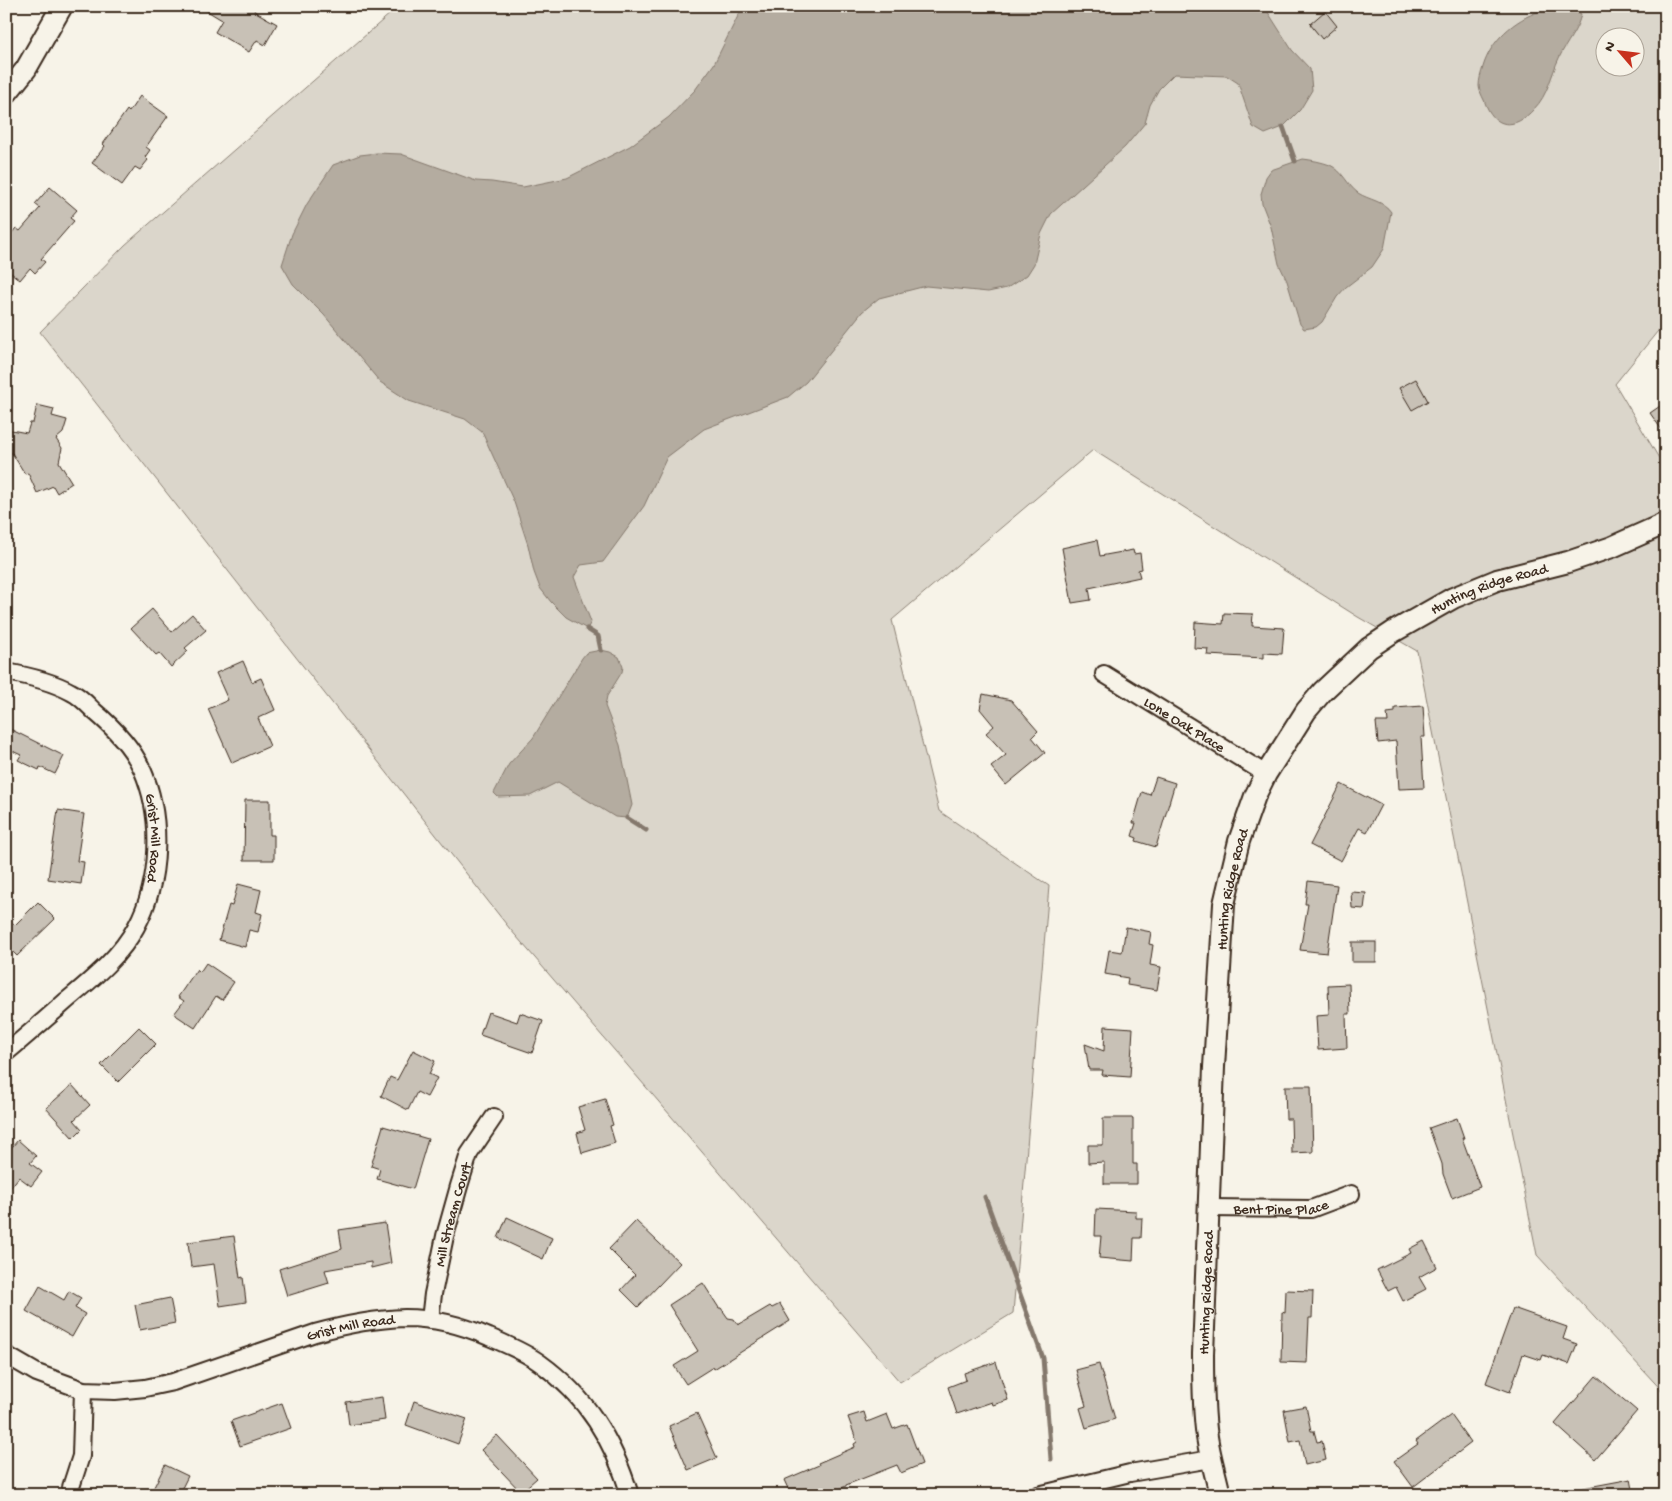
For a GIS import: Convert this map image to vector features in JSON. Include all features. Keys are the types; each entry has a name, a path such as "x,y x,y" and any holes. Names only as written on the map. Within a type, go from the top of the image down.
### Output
{"street":[{"path":"6,94 26,69 62,6"},
{"name":"Hunting Ridge Road","path":"1220,1495 1206,1432 1203,1393 1214,1067 1224,904 1239,841 1255,796 1266,774 1306,711 1369,648 1393,632 1453,598 1497,580 1568,562 1612,547 1666,523"},
{"name":"Grist Mill Road","path":"6,672 51,682 73,692 124,740 142,769 151,798 156,834 154,870 148,900 136,928 93,979 6,1053"},
{"name":"Lone Oak Place","path":"1104,674 1266,774"},
{"name":"Mill Stream Court","path":"430,1320 445,1236 458,1186 469,1154 494,1117"},
{"name":"Bent Pine Place","path":"1208,1208 1310,1210 1351,1194"},
{"name":"Grist Mill Road","path":"6,1355 37,1373 83,1390 115,1392 173,1382 315,1333 338,1327 405,1318 430,1320 474,1331 509,1346 539,1362 567,1384 590,1412 609,1441 630,1495"},
{"path":"71,1488 81,1456 83,1390"},
{"path":"1038,1495 1130,1473 1211,1459"}],"shaded area":[{"path":"399,6 1666,6 1666,321 1615,384 1666,470 1666,1395 1537,1255 1417,651 1358,617 1093,450 892,620 939,811 1049,886 1013,1313 900,1382 510,929 40,332 125,245"},
{"path":"743,6 1264,6 1292,50 1310,69 1312,90 1300,110 1283,127 1265,134 1253,127 1238,83 1227,76 1174,74 1159,89 1150,105 1145,123 1125,147 1051,214 1041,234 1034,264 1027,275 1007,288 988,292 926,286 879,298 862,312 806,382 788,397 704,429 667,457 644,506 603,562 581,565 574,577 591,622 587,629 566,617 540,588 514,502 482,432 465,419 409,401 380,382 324,315 293,284 282,265 292,234 307,204 333,165 360,155 377,153 401,154 476,181 523,187 567,178 630,146 669,117 695,90 714,64"},
{"path":"1570,6 1581,14 1575,31 1559,58 1543,98 1527,116 1519,121 1505,124 1499,121 1488,110 1479,88 1482,69 1492,48 1505,32 1530,15 1551,8"},
{"path":"1303,159 1330,165 1342,174 1358,193 1380,203 1391,212 1384,249 1372,267 1346,287 1337,297 1322,322 1316,327 1304,329 1300,324 1287,281 1279,264 1271,227 1262,204 1261,194 1266,177 1271,170"},
{"path":"601,650 619,657 623,667 622,672 607,696 605,706 620,745 632,805 627,818 615,817 558,782 530,796 498,797 494,793 509,764 533,738 582,658 586,653"}],"building":[{"path":"199,6 257,6 254,11 277,24 265,45 257,40 249,52 215,32 222,20"},
{"path":"1325,11 1337,26 1322,39 1310,24"},
{"path":"140,96 168,116 146,147 150,150 145,157 148,160 140,170 135,167 122,185 92,163 127,110 129,112"},
{"path":"50,187 77,210 70,218 74,221 41,259 45,262 35,273 30,268 20,280 6,269 6,240 16,228 20,231 40,208 35,204"},
{"path":"1416,379 1428,401 1412,410 1399,388"},
{"path":"1666,402 1666,436 1650,413"},
{"path":"37,405 54,409 52,416 67,420 63,433 56,439 62,448 59,462 72,483 57,493 53,486 37,493 28,473 25,474 12,453 6,452 6,429 27,433 30,423 33,423"},
{"path":"1097,540 1100,556 1133,550 1134,554 1140,553 1142,569 1138,570 1140,577 1089,588 1091,600 1072,603 1062,548"},
{"path":"152,609 172,632 192,614 206,630 185,648 188,651 171,667 159,653 156,655 131,628"},
{"path":"1224,613 1253,614 1252,626 1284,628 1282,654 1264,653 1264,658 1207,655 1208,649 1194,648 1195,622 1223,624"},
{"path":"243,661 252,682 261,678 275,710 258,718 270,746 232,763 208,709 228,700 216,673"},
{"path":"983,694 1011,700 1038,731 1032,737 1045,753 1006,785 991,767 1006,755 986,733 994,726 980,709"},
{"path":"1423,706 1425,737 1421,737 1424,788 1399,789 1396,741 1378,743 1376,722 1388,722 1387,713 1395,712 1395,708"},
{"path":"6,727 64,756 55,774 40,767 39,770 18,760 21,755 6,748"},
{"path":"1156,777 1175,783 1156,847 1136,841 1137,838 1132,836 1136,823 1133,823 1142,792 1150,795"},
{"path":"1341,784 1381,805 1367,832 1359,828 1341,861 1310,845"},
{"path":"245,800 270,800 270,835 274,835 274,860 244,860"},
{"path":"58,810 84,814 77,861 84,862 81,884 48,879"},
{"path":"1308,881 1337,885 1327,953 1300,950 1308,904 1305,904"},
{"path":"238,884 261,890 256,912 262,914 258,932 249,930 245,947 219,940 229,905 232,906"},
{"path":"1351,892 1366,893 1364,909 1352,908"},
{"path":"38,902 55,919 17,956 6,945 6,917 15,925"},
{"path":"1126,927 1151,932 1149,944 1153,945 1150,965 1161,967 1157,990 1127,985 1128,978 1105,974 1109,950 1122,952"},
{"path":"1352,942 1376,942 1376,962 1352,962"},
{"path":"206,963 234,982 222,1000 216,996 195,1028 174,1014 184,1001 178,997 197,969 200,972"},
{"path":"1349,984 1350,1014 1346,1014 1347,1048 1318,1050 1316,1016 1329,1015 1328,985"},
{"path":"488,1012 517,1022 520,1013 543,1021 532,1053 480,1035"},
{"path":"1105,1026 1133,1028 1130,1077 1102,1075 1103,1070 1089,1070 1085,1044 1104,1051"},
{"path":"139,1027 156,1044 118,1082 101,1065"},
{"path":"413,1050 435,1061 429,1074 437,1078 427,1097 417,1092 408,1110 381,1096 390,1077 397,1080"},
{"path":"72,1085 90,1105 74,1120 82,1129 73,1138 46,1108"},
{"path":"1285,1086 1311,1086 1313,1152 1292,1153 1291,1119 1286,1119"},
{"path":"605,1099 613,1125 610,1126 615,1143 582,1153 577,1133 585,1130 578,1107"},
{"path":"1103,1118 1133,1118 1133,1164 1137,1164 1137,1184 1104,1184 1104,1162 1088,1163 1088,1145 1103,1145"},
{"path":"1457,1118 1464,1138 1462,1138 1480,1187 1452,1198 1429,1128"},
{"path":"383,1126 428,1139 413,1189 377,1179 380,1169 371,1166"},
{"path":"18,1140 36,1156 30,1163 42,1172 31,1186 19,1177 6,1193 6,1154"},
{"path":"1096,1209 1136,1211 1136,1218 1142,1218 1141,1238 1134,1238 1133,1261 1099,1258 1101,1236 1095,1236"},
{"path":"507,1217 552,1238 543,1259 498,1238"},
{"path":"636,1221 680,1263 638,1307 621,1290 635,1275 609,1249"},
{"path":"385,1223 391,1263 371,1268 371,1262 325,1270 329,1283 287,1296 279,1269 342,1249 339,1230"},
{"path":"234,1236 240,1278 243,1277 246,1302 220,1306 214,1264 191,1267 188,1242"},
{"path":"1424,1241 1437,1267 1419,1277 1426,1289 1403,1301 1396,1287 1388,1291 1377,1270 1411,1253 1409,1249"},
{"path":"703,1283 719,1308 728,1318 734,1319 738,1325 770,1306 772,1308 780,1304 790,1321 714,1369 713,1367 686,1384 674,1366 698,1351 669,1305"},
{"path":"40,1286 64,1300 69,1291 81,1298 75,1308 85,1314 72,1337 26,1311"},
{"path":"1286,1290 1313,1291 1312,1318 1309,1318 1307,1363 1281,1362 1282,1312 1285,1313"},
{"path":"170,1298 175,1323 140,1330 135,1305"},
{"path":"1513,1308 1567,1327 1563,1339 1577,1344 1569,1364 1543,1355 1541,1360 1523,1354 1510,1392 1486,1383"},
{"path":"996,1362 1008,1400 993,1405 992,1402 957,1414 948,1387 966,1380 964,1373"},
{"path":"1099,1364 1115,1419 1086,1428 1080,1408 1086,1406 1076,1370"},
{"path":"1596,1376 1637,1411 1595,1460 1555,1424"},
{"path":"382,1397 385,1420 349,1425 346,1402"},
{"path":"414,1401 467,1419 458,1444 406,1425"},
{"path":"282,1403 291,1428 240,1446 231,1421"},
{"path":"1306,1406 1311,1431 1314,1431 1317,1442 1322,1441 1326,1460 1305,1465 1300,1440 1290,1442 1284,1410"},
{"path":"864,1412 867,1422 887,1414 893,1429 907,1424 922,1464 901,1473 897,1465 846,1485 827,1495 791,1495 784,1480 855,1447 854,1444 857,1442 848,1417"},
{"path":"697,1413 717,1458 688,1470 669,1426"},
{"path":"1451,1415 1471,1443 1413,1487 1394,1461 1418,1444 1416,1441"},
{"path":"497,1435 537,1478 521,1492 481,1450"},
{"path":"165,1465 188,1476 179,1495 150,1495"},
{"path":"1631,1479 1634,1495 1584,1495 1583,1488"}],"waterway":[{"path":"1283,127 1295,161"},
{"path":"587,629 598,636 601,650"},
{"path":"627,818 646,830"},
{"path":"985,1197 1043,1358 1051,1459"}]}
